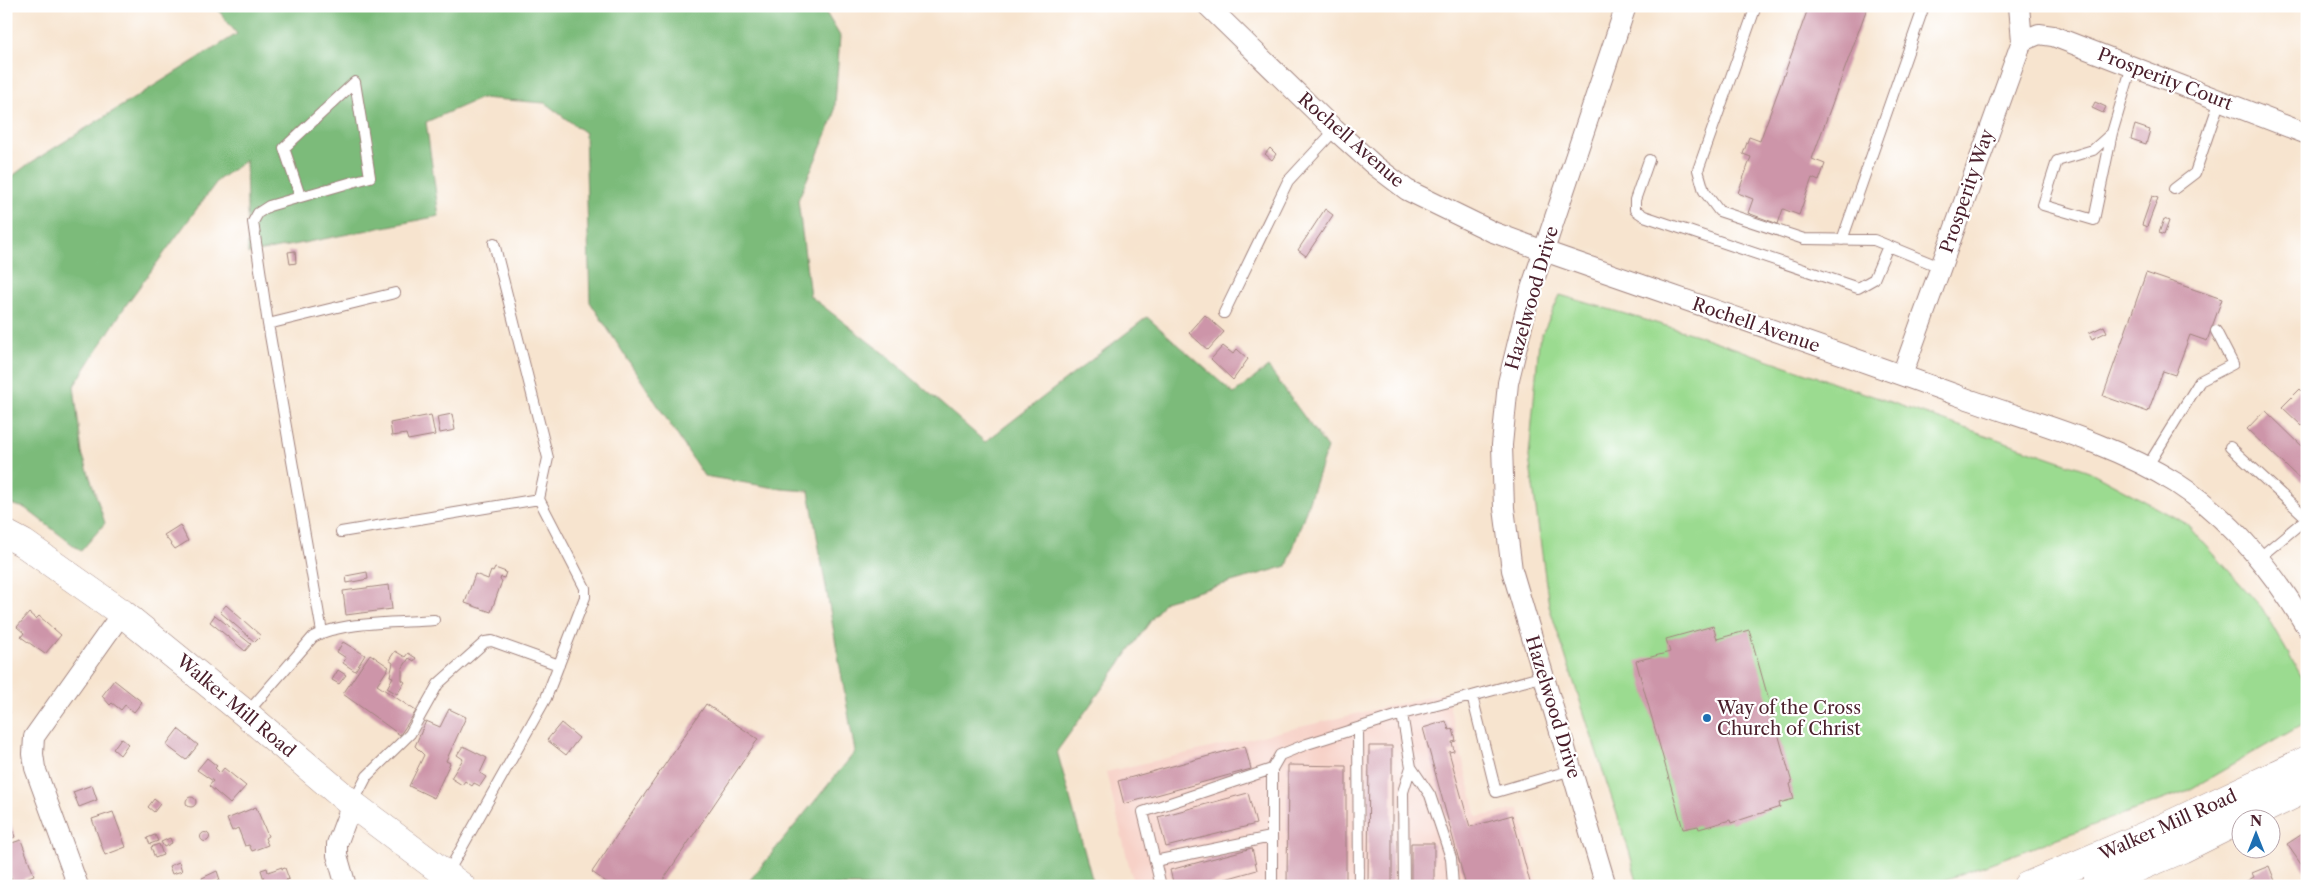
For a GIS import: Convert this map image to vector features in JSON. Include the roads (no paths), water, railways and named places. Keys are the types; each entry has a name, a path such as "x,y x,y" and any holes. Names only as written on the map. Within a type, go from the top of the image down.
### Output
{"street":[{"name":"Rochell Avenue","path":"1208,6 1335,130 1374,165 1407,190 1493,232 1902,375 2080,439 2147,467 2176,484 2204,504 2260,557 2287,595 2307,628"},
{"name":"Hazelwood Drive","path":"1606,886 1512,570 1504,508 1502,469 1508,383 1526,305 1626,6"},
{"name":"Prosperity Way","path":"1902,375 2022,41 2019,6"},
{"name":"Prosperity Court","path":"2022,41 2040,34 2053,36 2307,134"},
{"name":"Walker Mill Road","path":"6,534 23,543 122,613 246,714 352,804 453,880"},
{"path":"78,886 35,768 33,754 34,737 122,613"},
{"name":"Walker Mill Road","path":"2027,886 2156,831 2307,760"},
{"name":"Walker Mill Road","path":"2262,810 2307,788"},
{"path":"346,886 337,850 352,804"},
{"name":"Walker Mill Road","path":"2095,886 2182,849 2230,825"}],"lane":[{"path":"1756,6 1698,170 1704,190 1719,211 1804,240 1874,240 1940,267"},
{"path":"1842,240 1924,6"},
{"path":"2112,133 2093,150 2057,161 2043,205 2094,220 2112,133 2132,66"},
{"path":"300,196 284,148 355,82 370,177 269,206 258,213 254,222 268,324 322,632"},
{"path":"2174,189 2195,173 2220,100"},
{"path":"1224,313 1288,181 1335,130"},
{"path":"1649,160 1634,200 1635,210 1644,216 1858,288 1874,279 1888,246"},
{"path":"453,880 546,698 585,597 585,588 539,499 548,458 494,243"},
{"path":"268,324 395,293"},
{"path":"2147,467 2200,381 2233,364 2216,331"},
{"path":"2230,447 2307,518 2260,557"},
{"path":"341,532 539,499"},
{"path":"246,714 314,636 322,632 338,628 434,620"},
{"path":"352,804 367,776 410,734 438,684 485,642 492,641 559,665"},
{"path":"1272,886 1272,769 1280,755 1306,744 1402,714 1544,676"},
{"path":"1472,696 1496,792 1572,770"},
{"path":"1402,714 1411,767 1430,795 1451,858 1453,886"},
{"path":"1358,728 1359,886"},
{"path":"1404,886 1403,792 1411,767"},
{"path":"1161,886 1143,812 1272,769"},
{"path":"1155,861 1271,837"}],"place":[{"name":"Way of the Cross Church of Christ","path":"1707,718"}]}
